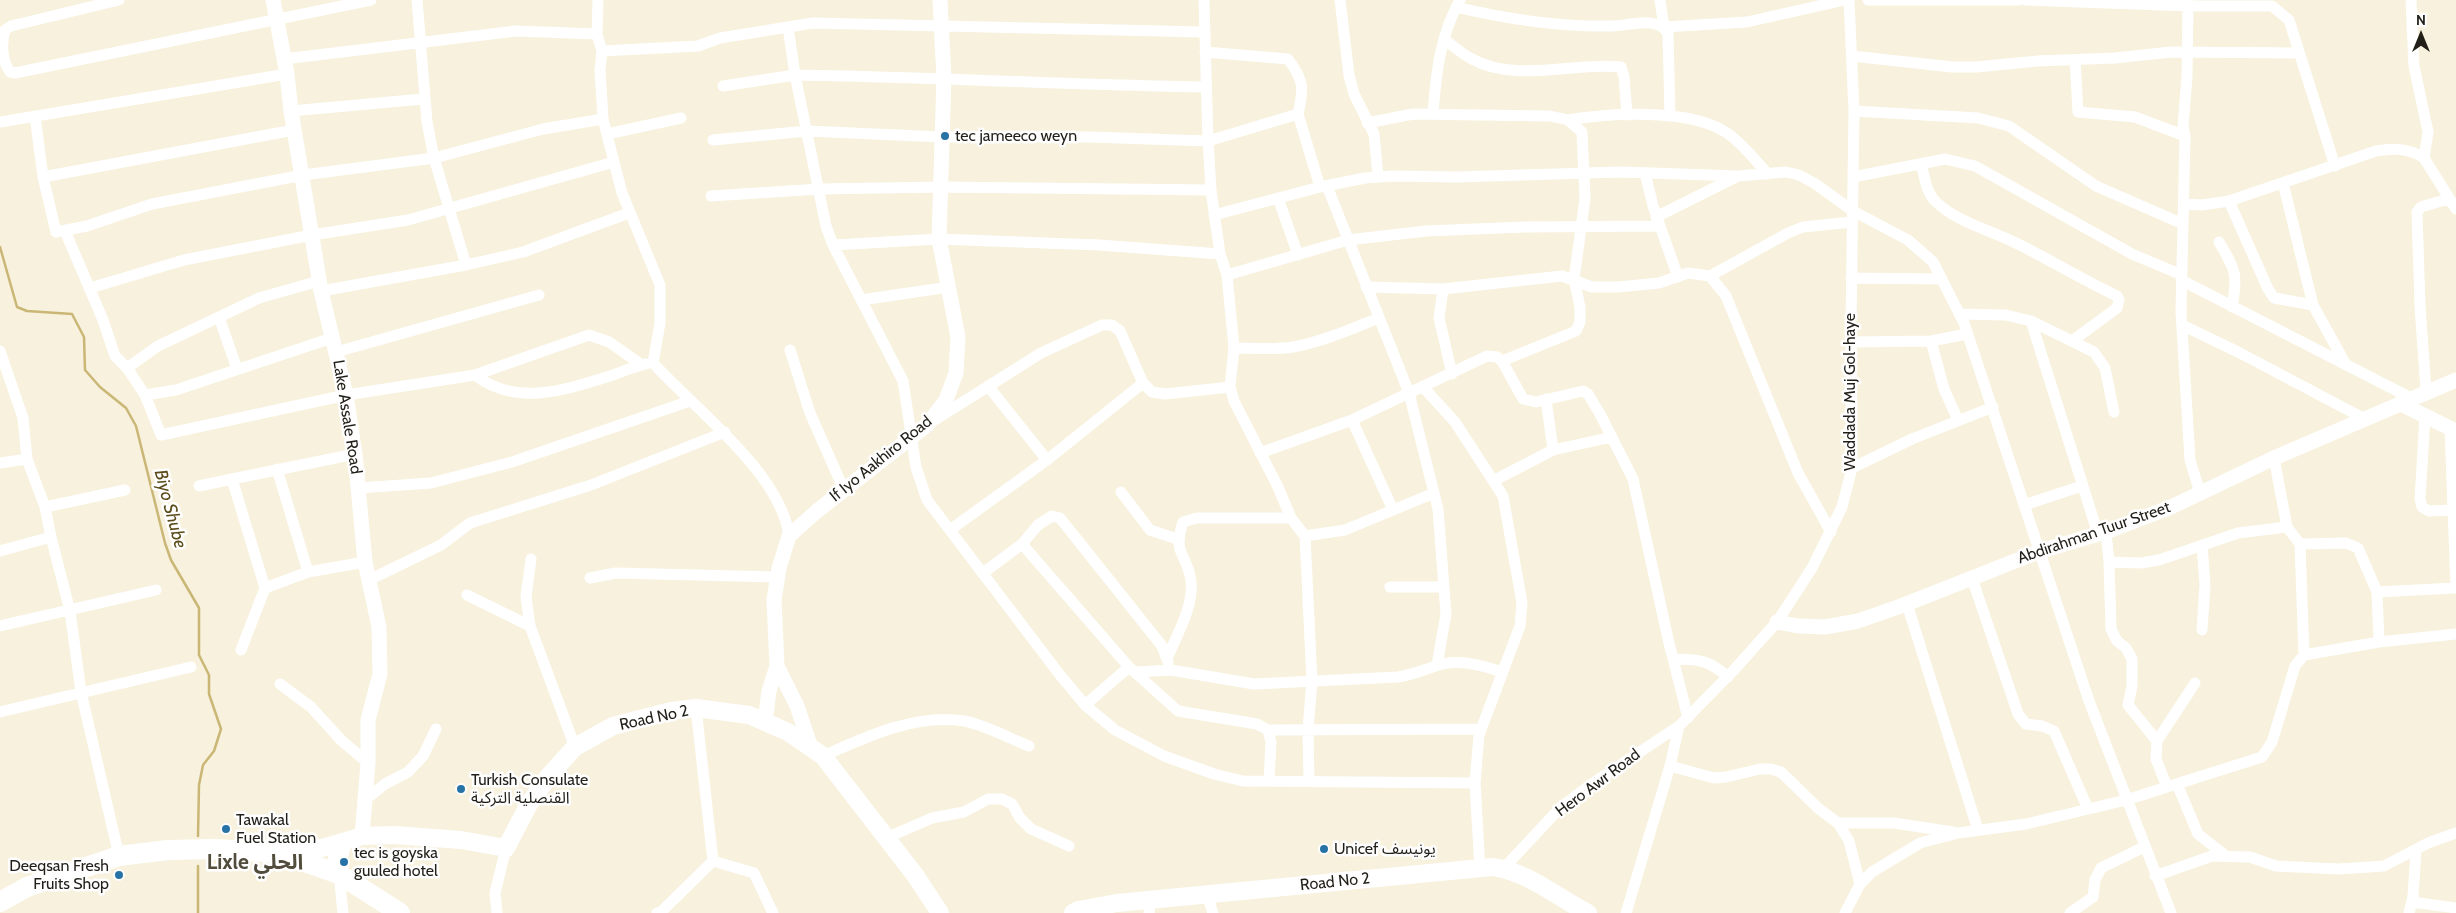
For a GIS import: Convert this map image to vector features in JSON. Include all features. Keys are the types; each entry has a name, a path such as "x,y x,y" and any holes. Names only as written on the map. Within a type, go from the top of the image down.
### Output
{"highway":[{"path":"338,874 337,861 341,844"},
{"path":"0,902 27,887 119,856 168,850 206,849 279,853 338,874 400,913"}],"main road":[{"name":"Road No 2","path":"506,848 529,804 548,777 576,747 613,726 670,711 696,708 748,715 788,732 817,751 915,875 940,913"},
{"path":"279,853 300,852 341,844 362,836 394,835 461,840 506,848"},
{"name":"Road No 2","path":"1073,913 1078,910 1100,906 1150,907 1207,895 1480,869 1503,869 1538,885 1578,911"}],"street":[{"path":"119,0 11,26 5,30 2,39 6,65 10,72 16,73 371,0"},
{"name":"Lake Assale Road","path":"273,0 286,67 291,111 320,286 346,395 355,454 365,562 380,627 380,674 368,720 368,763 362,836"},
{"path":"417,0 423,99 434,158 466,266"},
{"path":"598,0 597,34 602,51 600,70 603,119 606,134 629,212 660,285 660,323 647,364"},
{"name":"If Iyo Aakhiro Road","path":"789,536 927,424 946,400 956,373 958,337 939,239 944,78 940,0"},
{"path":"1204,0 1204,52 1211,190 1220,254 1227,275 1234,348 1230,387 1234,401 1291,518 1305,536 1312,681 1308,729 1309,780"},
{"path":"1340,0 1354,94 1374,134 1378,177"},
{"path":"1660,0 1664,27 1668,33 1670,116"},
{"path":"1433,114 1436,68 1444,39 1458,4 1530,21 1611,26 1656,23 1664,27 1747,22 1847,0"},
{"name":"Waddada Muj Gol-haye","path":"1679,726 1728,677 1777,622 1812,568 1831,532 1846,496 1852,468 1851,278 1854,111 1847,0"},
{"path":"1868,0 2018,0"},
{"path":"2025,0 2281,5 2289,20 2335,166"},
{"path":"2411,0 2414,66 2428,132 2424,158"},
{"path":"2188,3 2188,52 2183,126 2186,136 2182,325 2185,405 2190,460 2200,493"},
{"path":"602,51 698,46 720,38 813,23 1204,32"},
{"path":"788,27 795,75 826,226 833,245 903,381 916,467 927,500 1085,706 1115,730 1164,756 1214,774 1243,780 1475,783"},
{"path":"0,122 135,101 286,67 419,44 516,31 597,34"},
{"path":"1444,39 1473,60 1512,71 1597,65 1621,67 1624,77 1627,115"},
{"path":"1204,52 1288,59 1299,74 1303,92 1298,114 1323,186 1348,240 1409,393 1438,509 1446,614 1437,665"},
{"path":"1852,56 1952,67 2188,52 2300,53"},
{"path":"2075,60 2078,112 2135,117 2186,136"},
{"path":"723,86 795,75 944,78 1075,86 1206,87"},
{"path":"291,111 423,99"},
{"path":"1854,111 1978,118 2009,126 2096,186 2183,224"},
{"path":"713,140 807,132 942,137 1091,137 1208,141 1298,114"},
{"path":"1368,123 1413,114 1550,116 1568,120 1591,116 1670,116 1708,124 1727,133 1768,174"},
{"path":"35,116 43,177 56,232 65,231 152,204 303,175 434,158 543,129 603,119"},
{"path":"606,134 681,118"},
{"path":"1502,361 1576,331 1580,322 1580,307 1574,279 1585,199 1582,132 1568,120"},
{"path":"43,177 294,130"},
{"path":"2184,204 2202,205 2229,201 2376,151 2395,148 2416,153 2424,158 2456,209"},
{"path":"1853,177 1952,159 1975,166 2132,254 2182,278 2232,307 2346,365 2406,401 2425,416 2453,430 2452,510 2456,588 2377,592"},
{"path":"90,288 184,260 312,235 408,220 614,162"},
{"path":"1922,164 1927,189 1935,201 1959,219 2018,244 2086,282 2117,296 2119,300 2117,308 2072,340"},
{"path":"1214,215 1323,186 1378,177 1584,172 1738,176 1786,172 1799,175 1853,216 1899,233 1934,262 1959,314 1993,407 2038,552 2089,701 2155,876 2171,913"},
{"path":"1645,173 1658,221 1678,277"},
{"path":"1227,275 1348,240 1426,231 1582,226 1658,221 1738,176"},
{"path":"2283,183 2313,305 2346,365"},
{"path":"711,196 819,189 941,187 1211,190"},
{"path":"1278,198 1298,255"},
{"path":"2426,391 2420,306 2417,212 2421,207 2448,199"},
{"path":"2229,201 2268,290 2274,298 2313,305"},
{"path":"127,368 158,346 259,298 320,286 466,266 523,252 629,212"},
{"path":"1710,276 1788,233 1803,227 1853,216"},
{"path":"65,231 103,320 109,344 115,356 127,368 145,395 162,435 346,395 475,375 589,335 609,342 647,364 725,432 768,486 787,526 789,536 774,600 777,666 769,691 766,722"},
{"path":"833,245 939,239 1099,245 1220,254"},
{"path":"2219,242 2233,265 2236,280 2232,307"},
{"path":"1366,287 1443,288 1562,276 1574,279 1592,288 1618,288 1659,283 1696,272 1710,276 1726,296 1798,473 1831,532"},
{"path":"1851,278 1941,279"},
{"path":"861,300 949,287"},
{"path":"1443,288 1439,318 1452,374"},
{"path":"145,395 176,390 237,369 539,295"},
{"path":"1959,314 2006,315 2031,321 2094,352 2101,360 2114,412"},
{"path":"219,317 237,369"},
{"path":"1234,348 1277,349 1295,347 1317,341 1379,318"},
{"path":"2031,321 2082,486 2102,533 2109,562 2111,629 2117,641 2126,648 2132,659 2132,686 2128,705 2157,741"},
{"path":"927,424 1041,353 1102,325 1112,325 1120,331 1144,383 1152,392 1165,394 1230,387"},
{"path":"2182,325 2240,353 2365,419"},
{"path":"1851,342 1931,341 1967,334"},
{"path":"1931,341 1944,389 1958,420"},
{"path":"790,350 810,413 844,490"},
{"path":"0,351 4,378 22,418 27,459 45,507 50,537 70,611 81,692 119,856"},
{"path":"1260,453 1352,420 1487,356 1497,357 1502,361 1523,399 1536,402 1583,391 1600,414 1633,478 1688,718"},
{"path":"475,375 486,384 506,392 529,395 562,389 647,364"},
{"name":"Abdirahman Tuur Street","path":"1777,622 1798,626 1825,626 1858,621 1907,604 2038,552 2102,533 2171,507 2274,458 2426,391 2456,380"},
{"path":"950,530 1048,460 1144,383"},
{"path":"988,386 1048,460"},
{"path":"1423,387 1455,422 1503,496 1522,603 1520,626 1480,729 1475,783 1480,869"},
{"path":"1546,399 1553,450"},
{"path":"358,488 430,483 512,462 690,401"},
{"path":"1852,468 1912,439 1993,407"},
{"path":"2425,416 2420,499 2422,507 2429,511 2452,510"},
{"path":"1352,420 1394,510"},
{"path":"369,580 441,545 470,523 590,485 725,432"},
{"path":"1494,480 1553,450 1612,437"},
{"path":"199,486 355,454"},
{"path":"2274,458 2287,527 2300,544 2304,655"},
{"path":"0,463 27,459"},
{"path":"277,469 308,572"},
{"path":"232,480 265,588 241,650"},
{"path":"2024,505 2082,486"},
{"path":"45,507 125,490"},
{"path":"1121,492 1150,530 1178,539"},
{"path":"1305,536 1345,530 1434,493"},
{"path":"984,573 1022,544 1038,525 1052,516 1060,518 1162,646 1169,665"},
{"path":"1169,665 1188,605 1191,582 1186,564 1178,548 1178,539 1183,522 1197,518 1291,518"},
{"path":"2109,562 2159,560 2238,533 2287,527"},
{"path":"0,550 50,537"},
{"path":"2300,544 2346,543 2358,548 2377,592 2379,642"},
{"path":"1022,544 1132,669 1178,711 1256,724 1268,730 1480,729"},
{"path":"2202,546 2205,585 2202,630"},
{"path":"531,558 526,597 530,626 576,747"},
{"path":"265,588 308,572 365,562"},
{"path":"590,578 616,573 778,577"},
{"path":"1972,578 2018,714 2026,724 2042,726 2054,731 2088,809"},
{"path":"1390,587 1444,587"},
{"path":"0,626 156,590"},
{"path":"467,595 530,626"},
{"path":"1907,604 1978,830"},
{"path":"1845,913 1860,884 1872,872 1920,843 1958,833 2026,824 2126,800 2253,761 2268,752 2295,666 2304,655 2379,642 2456,634"},
{"path":"1673,659 1696,659 1706,662 1715,665 1728,677"},
{"path":"1085,706 1132,669 1169,665 1254,684 1398,677 1421,672 1437,665 1462,663 1484,666 1502,672"},
{"path":"777,666 798,706 817,751 881,730 936,721 965,721 1029,746"},
{"path":"0,712 191,667"},
{"path":"2195,683 2157,741 2154,750 2156,759 2198,834 2226,856"},
{"path":"280,684 311,707 341,740 368,763"},
{"path":"696,708 713,861"},
{"path":"1626,913 1670,766 1679,726"},
{"name":"Hero Awr Road","path":"1503,869 1567,803 1629,758 1679,726"},
{"path":"365,800 384,784 408,772 423,756 436,729"},
{"path":"1268,730 1271,742 1269,781"},
{"path":"1670,766 1714,778 1760,769 1771,769 1781,772 1819,809 1838,824 1849,841 1860,884"},
{"path":"886,838 932,818 964,812 988,799 1002,799 1012,804 1020,818 1031,829 1069,846"},
{"path":"1838,824 1894,823 1958,833"},
{"path":"2155,876 2212,856 2250,857 2276,866 2338,869 2384,866 2416,851 2428,843 2456,833"},
{"path":"2070,913 2093,897 2095,880 2101,868 2144,846"},
{"path":"497,913 495,893 506,848"},
{"path":"2416,851 2410,908 2456,908"},
{"path":"657,913 713,861"},
{"path":"713,861 754,873 773,913"},
{"path":"338,874 343,913"},
{"path":"1207,895 1213,913"}],"waterway":[{"name":"Biyo Shube","path":"0,247 17,307 27,311 72,314 84,337 85,370 100,387 126,408 136,426 165,543 171,560 199,608 199,655 209,675 209,694 221,729 214,751 203,765 199,785 198,836"},
{"path":"198,866 198,913"}],"place":[{"name":"tec jameeco weyn","path":"945,136"},
{"name":"Turkish Consulate القنصلية التركية","path":"461,789"},
{"name":"Tawakal Fuel Station","path":"226,829"},
{"name":"Unicef يونيسف","path":"1324,849"},
{"name":"tec is goyska guuled hotel","path":"344,862"},
{"name":"Deeqsan Fresh Fruits Shop","path":"119,875"}],"district":[{"name":"Lixle الحلي","path":"255,863"}]}
